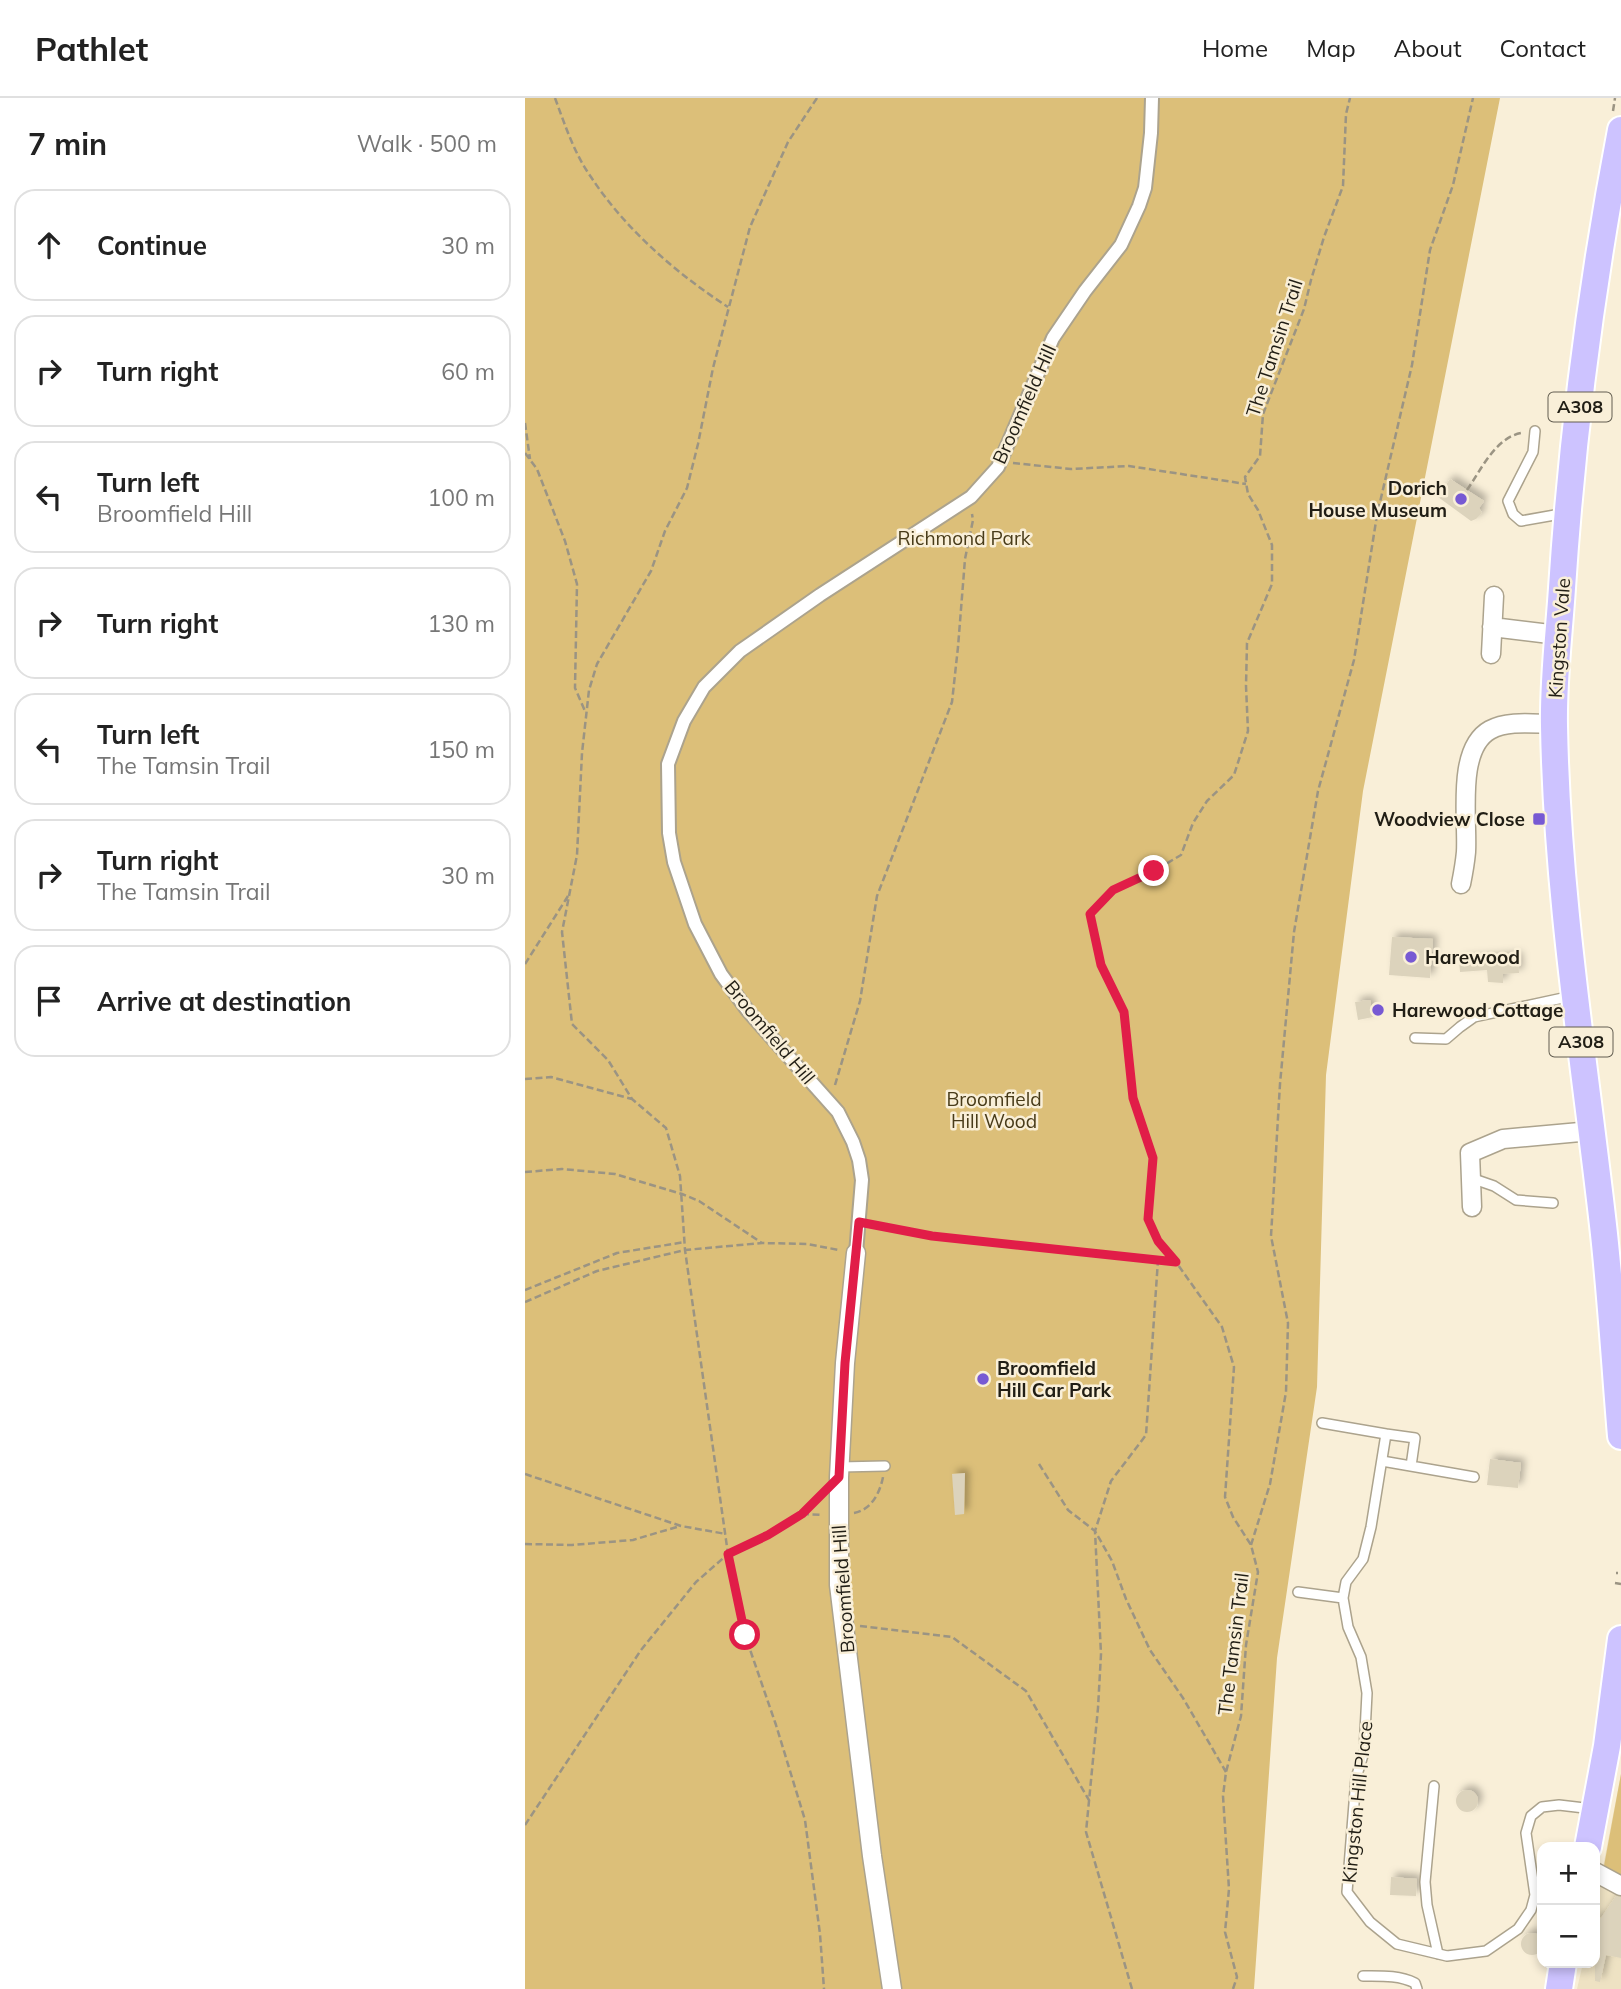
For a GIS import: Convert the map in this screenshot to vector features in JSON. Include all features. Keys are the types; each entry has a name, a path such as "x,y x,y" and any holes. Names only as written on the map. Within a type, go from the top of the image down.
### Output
{"main road":[{"name":"Kingston Vale","path":"1592,1139 1560,858 1554,724 1567,512 1597,272 1621,130"},
{"name":"A308","path":"1592,1139 1603,1228 1621,1436"},
{"path":"1589,1842 1607,1746 1621,1639"},
{"path":"1559,1989 1562,1968"}],"street":[{"name":"Broomfield Hill","path":"892,1989 871,1856 839,1585 839,1472 845,1363 862,1180 859,1160 847,1127 838,1112 748,1011 720,974 695,924 674,862 669,833 668,764 684,721 704,687 740,651 971,496 998,467 1053,338 1085,291 1121,246 1139,206 1145,188 1152,98"},
{"path":"1491,654 1493,596"},
{"path":"1492,626 1558,635"},
{"path":"1461,884 1466,851 1465,802 1472,751 1489,730 1502,725 1554,724"},
{"path":"1472,1207 1471,1153 1503,1139 1592,1139"},
{"path":"1600,1875 1621,1886"}],"lane":[{"path":"1535,431 1533,452 1508,501 1513,514 1521,522 1567,512"},
{"path":"1415,1038 1446,1039 1474,1017 1576,995"},
{"path":"1471,1178 1494,1186 1516,1200 1553,1203"},
{"path":"1322,1423 1415,1438 1411,1466"},
{"path":"1298,1592 1343,1598 1346,1582 1363,1559 1386,1434"},
{"path":"1382,1461 1474,1477"},
{"path":"839,1472 885,1466"},
{"name":"Kingston Hill Place","path":"1343,1598 1348,1628 1361,1657 1367,1693 1364,1752 1356,1778 1347,1892 1370,1922 1397,1944 1447,1956 1486,1951 1518,1929 1531,1910 1535,1895 1526,1833 1531,1816 1542,1807 1559,1805 1595,1810"},
{"path":"1434,1786 1425,1882 1427,1905 1438,1954"},
{"path":"1363,1976 1394,1976 1407,1979 1415,1983 1417,1989"}],"path":[{"path":"555,98 572,143 590,177 640,239 728,307"},
{"path":"817,98 788,142 750,228 713,368 687,488 665,531 651,571 597,664 589,690 582,753 577,855 562,932 572,1024 608,1060 632,1099 666,1128 680,1176 685,1250 728,1554 745,1635 805,1820 820,1934 824,1989"},
{"name":"The Tamsin Trail","path":"1233,1989 1237,1977 1225,1933 1229,1889 1223,1796 1226,1772 1241,1716 1246,1645 1258,1572 1251,1545 1233,1517 1225,1497 1234,1367 1222,1327 1158,1241 1148,1219 1153,1158 1133,1098 1124,1012 1101,965 1090,914 1113,890 1181,855 1193,823 1207,801 1234,775 1248,731 1248,643 1272,584 1272,545 1258,510 1248,494 1245,477 1260,456 1263,414 1304,309 1324,237 1343,186 1346,114 1350,98"},
{"path":"1251,1545 1271,1484 1286,1392 1288,1323 1271,1236 1280,1084 1294,932 1318,791 1354,660 1377,515 1412,365 1430,250 1453,185 1473,98"},
{"path":"525,422 530,459"},
{"path":"1467,490 1496,448 1513,435 1535,431"},
{"path":"525,453 537,469 565,541 577,584 575,688 587,714"},
{"path":"1001,461 1071,469 1129,466 1246,484"},
{"path":"830,1103 860,1001 877,896 951,702 965,559 973,520 971,496"},
{"path":"525,964 569,893"},
{"path":"525,1079 551,1077 632,1099"},
{"path":"525,1172 562,1169 615,1174 682,1194 699,1201 762,1243"},
{"path":"859,1222 932,1236 1176,1262"},
{"path":"525,1290 617,1253 685,1242"},
{"path":"525,1302 597,1271 685,1250 762,1243 807,1244 856,1253"},
{"path":"1132,1989 1086,1832 1101,1654 1095,1531 1111,1481 1146,1435 1158,1260"},
{"path":"1038,1464 1068,1510 1095,1531 1112,1561 1150,1650 1183,1698 1226,1772"},
{"path":"525,1825 641,1650 696,1581 728,1554 802,1514 839,1472"},
{"path":"525,1474 681,1526 726,1534"},
{"path":"525,1544 572,1545 633,1540 681,1526"},
{"path":"1615,1583 1621,1584"},
{"path":"843,1624 953,1637 1026,1691 1090,1801"}],"shaded area":[{"path":"1621,1774 1621,1989 1577,1989 1582,1968 1600,1968 1600,1882"}],"green space":[{"name":"Richmond Park","path":"525,98 1500,98 1363,791 1326,1075 1317,1387 1277,1658 1254,1989 525,1989"},
{"path":"1621,1774 1621,1877 1604,1866"}],"building":[{"name":"Dorich House Museum","path":"1450,479 1484,501 1479,508 1482,513 1476,519 1471,521 1438,497"},
{"name":"Harewood","path":"1392,937 1433,939 1430,978 1389,975"},
{"path":"1518,956 1519,973 1503,974 1503,983 1488,982 1487,970 1460,972 1459,960"},
{"path":"1370,1000 1373,1017 1358,1020 1355,1002"},
{"path":"1490,1459 1521,1463 1518,1488 1487,1485"},
{"path":"965,1473 964,1514 955,1515 952,1474"},
{"path":"1467,1790 1475,1793 1478,1801 1475,1809 1467,1812 1459,1809 1456,1801 1459,1793"},
{"path":"1391,1877 1417,1879 1416,1896 1390,1895"},
{"path":"1616,1896 1621,1897 1621,1958 1606,1955 1600,1982 1595,1981 1595,1968 1600,1968 1601,1918"},
{"path":"1528,1934 1536,1934 1537,1953 1528,1954 1522,1948 1522,1940"}],"place":[{"name":"Dorich House Museum","path":"1461,499"},
{"name":"Woodview Close","path":"1539,819"},
{"name":"Harewood","path":"1411,957"},
{"name":"Harewood Cottage","path":"1378,1010"},
{"name":"Broomfield Hill Car Park","path":"983,1379"}],"route":[{"path":"745,1635 728,1554 768,1535 802,1514 839,1477 845,1363 859,1222 932,1236 1176,1262 1158,1241 1148,1219 1153,1158 1133,1098 1124,1012 1101,965 1090,914 1113,890 1154,871"}],"park label":[{"name":"Broomfield Hill Wood","path":"994,1110"}]}
